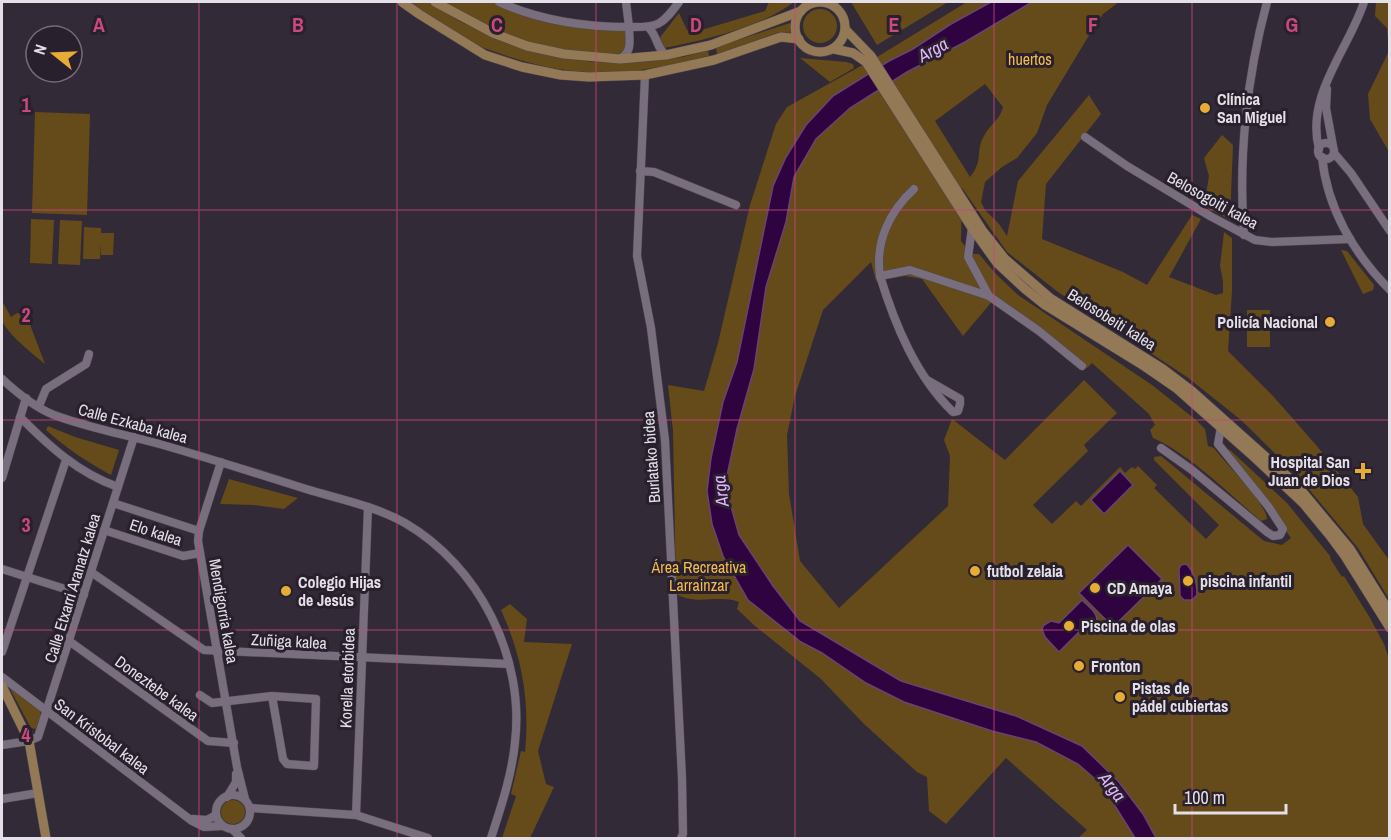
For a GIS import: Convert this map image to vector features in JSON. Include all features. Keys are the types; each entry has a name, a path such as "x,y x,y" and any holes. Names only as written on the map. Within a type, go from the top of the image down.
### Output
{"main road":[{"path":"402,2 485,55 522,67 561,75 589,77 645,75 714,60 781,37 799,39"},
{"path":"435,2 493,33 527,46 564,54 620,59 666,55 711,45 801,11 811,2 835,6 841,13"},
{"path":"834,49 840,42 845,29 839,2"},
{"path":"801,11 796,25 799,39 805,46 824,52 834,49 862,52"},
{"name":"Belosobeiti kalea","path":"845,29 982,230 1005,259 1050,298 1163,369 1192,391 1295,483 1350,549 1389,613"},
{"name":"Belosobeiti kalea","path":"908,120 981,243 1011,277 1033,296 1162,378 1221,427 1287,487 1345,556 1389,628"},
{"path":"3,691 29,741 46,838"}],"street":[{"path":"499,2 538,16 564,21 601,27 649,28 661,24 679,2"},
{"path":"620,59 630,49 626,2"},
{"path":"1244,235 1243,162 1247,106 1267,2"},
{"path":"1364,2 1334,64 1321,99 1317,141 1328,192 1350,239 1362,259 1389,290"},
{"path":"649,28 655,34 660,52 666,55"},
{"name":"Burlatako bidea","path":"645,75 637,256 651,328 665,440 683,837"},
{"path":"1320,153 1329,158 1333,150 1326,108 1327,85"},
{"name":"Belosogoiti kalea","path":"1085,137 1127,166 1256,240 1272,242 1350,239"},
{"path":"1320,153 1326,143 1333,150 1389,231"},
{"path":"640,171 654,172 736,205"},
{"path":"914,189 898,205 886,226 879,253 880,276 908,349 927,380 943,402 953,412 958,411 960,399 927,380"},
{"path":"972,228 968,257 989,296"},
{"path":"981,243 974,247 972,258 989,287 989,296"},
{"path":"880,276 910,270 989,296 1039,331 1082,366"},
{"path":"39,406 46,389 86,364 89,354"},
{"name":"Calle Ezkaba kalea","path":"2,379 26,398 52,414 368,507 404,523 434,544 484,600 498,631 514,682 517,714 516,742 510,772 490,838"},
{"path":"2,478 26,398"},
{"path":"20,417 66,460 118,487"},
{"path":"1161,448 1192,470 1273,536 1280,535 1283,529 1255,490 1220,448 1217,441 1221,427"},
{"name":"Calle Etxarri Aranatz kalea","path":"29,741 38,737 47,712 134,437"},
{"path":"2,652 66,460"},
{"name":"Mendigorria kalea","path":"221,462 199,531 200,553 237,767 245,799"},
{"path":"113,503 199,531"},
{"name":"Korella etorbidea","path":"356,815 360,656 368,507"},
{"path":"1261,526 1268,525 1273,516"},
{"name":"Elo kalea","path":"104,530 183,556 200,553"},
{"path":"2,569 84,595"},
{"path":"91,572 204,650 217,652"},
{"name":"Doneztebe kalea","path":"69,641 208,741 234,743"},
{"name":"Zuñiga kalea","path":"217,652 360,656 509,664"},
{"name":"San Kristobal kalea","path":"2,677 192,821 204,827 222,826"},
{"path":"200,695 212,703 272,696 316,699 314,766 287,764 283,759 272,696"},
{"path":"2,745 29,741"},
{"name":"Mendigorria kalea","path":"227,797 236,782 237,767"},
{"path":"2,799 38,793"},
{"path":"186,816 197,820 207,820 216,815 221,801 227,797 240,796 251,808 247,823 243,827 232,829"},
{"path":"251,808 356,815 428,838"},
{"path":"216,815 222,826 232,829 243,838"},
{"path":"243,827 243,838"}],"green space":[{"path":"407,2 429,2 459,21 505,43 565,58 593,62 643,62 683,57 708,50 709,56 657,68 632,71 584,72 559,69 534,64 478,46"},
{"path":"443,2 492,2 626,31 627,47 619,54 574,51 529,43 500,33"},
{"path":"769,2 794,2 766,19 732,31 664,48 658,44 661,36 679,13 687,30 695,32 765,11"},
{"path":"851,2 948,2 877,45"},
{"name":"Área Recreativa Larrainzar","path":"967,2 991,2 833,96 806,125 786,157 773,186 737,362 723,402 711,458 707,491 748,600 801,642 822,653 866,683 904,702 992,731 1036,742 1078,764 1102,785 1135,838 1078,838 1087,830 1006,758 946,824 929,811 927,777 917,772 864,724 821,679 755,626 737,609 739,602 724,599 691,599 676,594 673,431 668,385 704,391 718,343 750,205 776,124 787,107 877,57"},
{"name":"huertos","path":"1029,2 1119,2 1103,14 1088,37 1047,105 1037,133 1017,158 985,182 981,202 1007,236 1018,181 1089,95 1101,114 1046,184 1042,239 1123,272 1147,285 1192,215 1201,219 1169,277 1216,295 1223,293 1220,266 1224,232 1232,238 1232,291 1228,351 1273,396 1358,497 1363,524 1389,560 1389,599 1358,548 1297,475 1241,420 1187,377 1058,292 1007,252 962,188 961,241 971,254 979,254 1018,295 1152,385 1196,420 1205,429 1208,446 1214,448 1253,494 1267,519 1261,521 1195,464 1153,438 1150,430 1155,425 1149,414 1092,363 1087,368 1082,366 994,299 963,336 922,279 905,276 876,281 871,262 823,310 795,396 787,435 789,494 800,561 839,608 948,506 950,456 944,440 952,419 1005,460 1084,380 1117,413 1084,445 1088,451 1033,505 1052,524 1076,501 1081,506 1120,467 1125,473 1132,467 1135,469 1138,466 1157,485 1154,488 1206,539 1219,525 1154,460 1154,457 1161,456 1264,541 1282,545 1291,538 1225,448 1230,450 1287,503 1330,556 1342,577 1344,576 1384,644 1390,662 1389,838 1156,838 1143,814 1118,781 1082,746 1016,716 901,681 800,621 739,535 725,485 737,429 754,369 766,287 786,222 794,177 816,139 850,108 908,72 965,42","holes":["985,84 1003,107 981,141 977,166 970,177 935,121"]},
{"path":"1376,2 1389,2 1389,51 1387,28 1375,16"},
{"path":"820,9 832,14 837,26 832,38 820,43 808,38 803,26 808,14"},
{"path":"790,23 790,33 780,32 717,54 716,47"},
{"path":"1389,51 1389,152 1370,119 1368,94"},
{"path":"800,58 846,62 853,64 854,68 830,82"},
{"path":"35,112 90,114 87,215 32,213"},
{"path":"1222,135 1233,145 1230,220 1204,206 1209,176 1204,158"},
{"path":"31,219 54,220 52,264 30,263"},
{"path":"60,220 82,221 80,265 58,264"},
{"path":"84,227 101,228 101,233 114,233 113,255 101,255 101,243 100,259 83,259"},
{"path":"1341,250 1347,251 1374,285 1373,290 1363,294"},
{"path":"2,301 11,317 17,313 26,314 45,364 9,331 1,316"},
{"path":"1247,310 1270,310 1270,347 1247,347"},
{"path":"48,426 119,450 111,475 61,443 46,430"},
{"path":"229,479 298,498 284,509 220,504"},
{"path":"510,604 527,619 524,642 572,644 538,751 546,784 554,787 530,838 502,838 516,796 511,794 521,751 525,752 526,733 523,679 514,644 501,610"},
{"path":"9,687 40,711 41,716 36,729 31,728"},
{"path":"233,800 241,804 245,812 241,820 233,824 225,820 221,812 225,804"}],"water":[{"name":"Arga","path":"991,2 1032,2 965,42 907,72 850,108 816,139 794,177 786,222 766,287 754,369 737,429 725,485 739,535 800,621 901,681 1016,716 1082,746 1118,781 1143,814 1156,838 1135,838 1102,785 1078,764 1036,742 992,731 904,702 866,683 822,653 801,642 748,600 723,556 712,524 707,491 711,458 723,402 737,362 773,186 786,157 806,125 833,96"},
{"path":"1120,471 1133,485 1104,514 1091,500"},
{"path":"1128,545 1162,579 1113,627 1079,593"},
{"name":"piscina infantil","path":"1186,564 1192,571 1196,582 1197,595 1192,600 1184,600 1180,596 1179,569 1181,565"},
{"name":"Piscina de olas","path":"1082,600 1094,612 1096,623 1091,628 1080,631 1059,652 1045,637 1042,629 1051,621 1059,623"}],"place":[{"name":"Clínica San Miguel","path":"1205,108"},
{"name":"Policía Nacional","path":"1330,322"},
{"name":"Hospital San Juan de Dios","path":"1363,471"},
{"name":"futbol zelaia","path":"975,571"},
{"name":"piscina infantil","path":"1188,581"},
{"name":"CD Amaya","path":"1095,588"},
{"name":"Colegio Hijas de Jesús","path":"286,591"},
{"name":"Piscina de olas","path":"1069,626"},
{"name":"Fronton","path":"1079,666"},
{"name":"Pistas de pádel cubiertas","path":"1120,697"}]}
